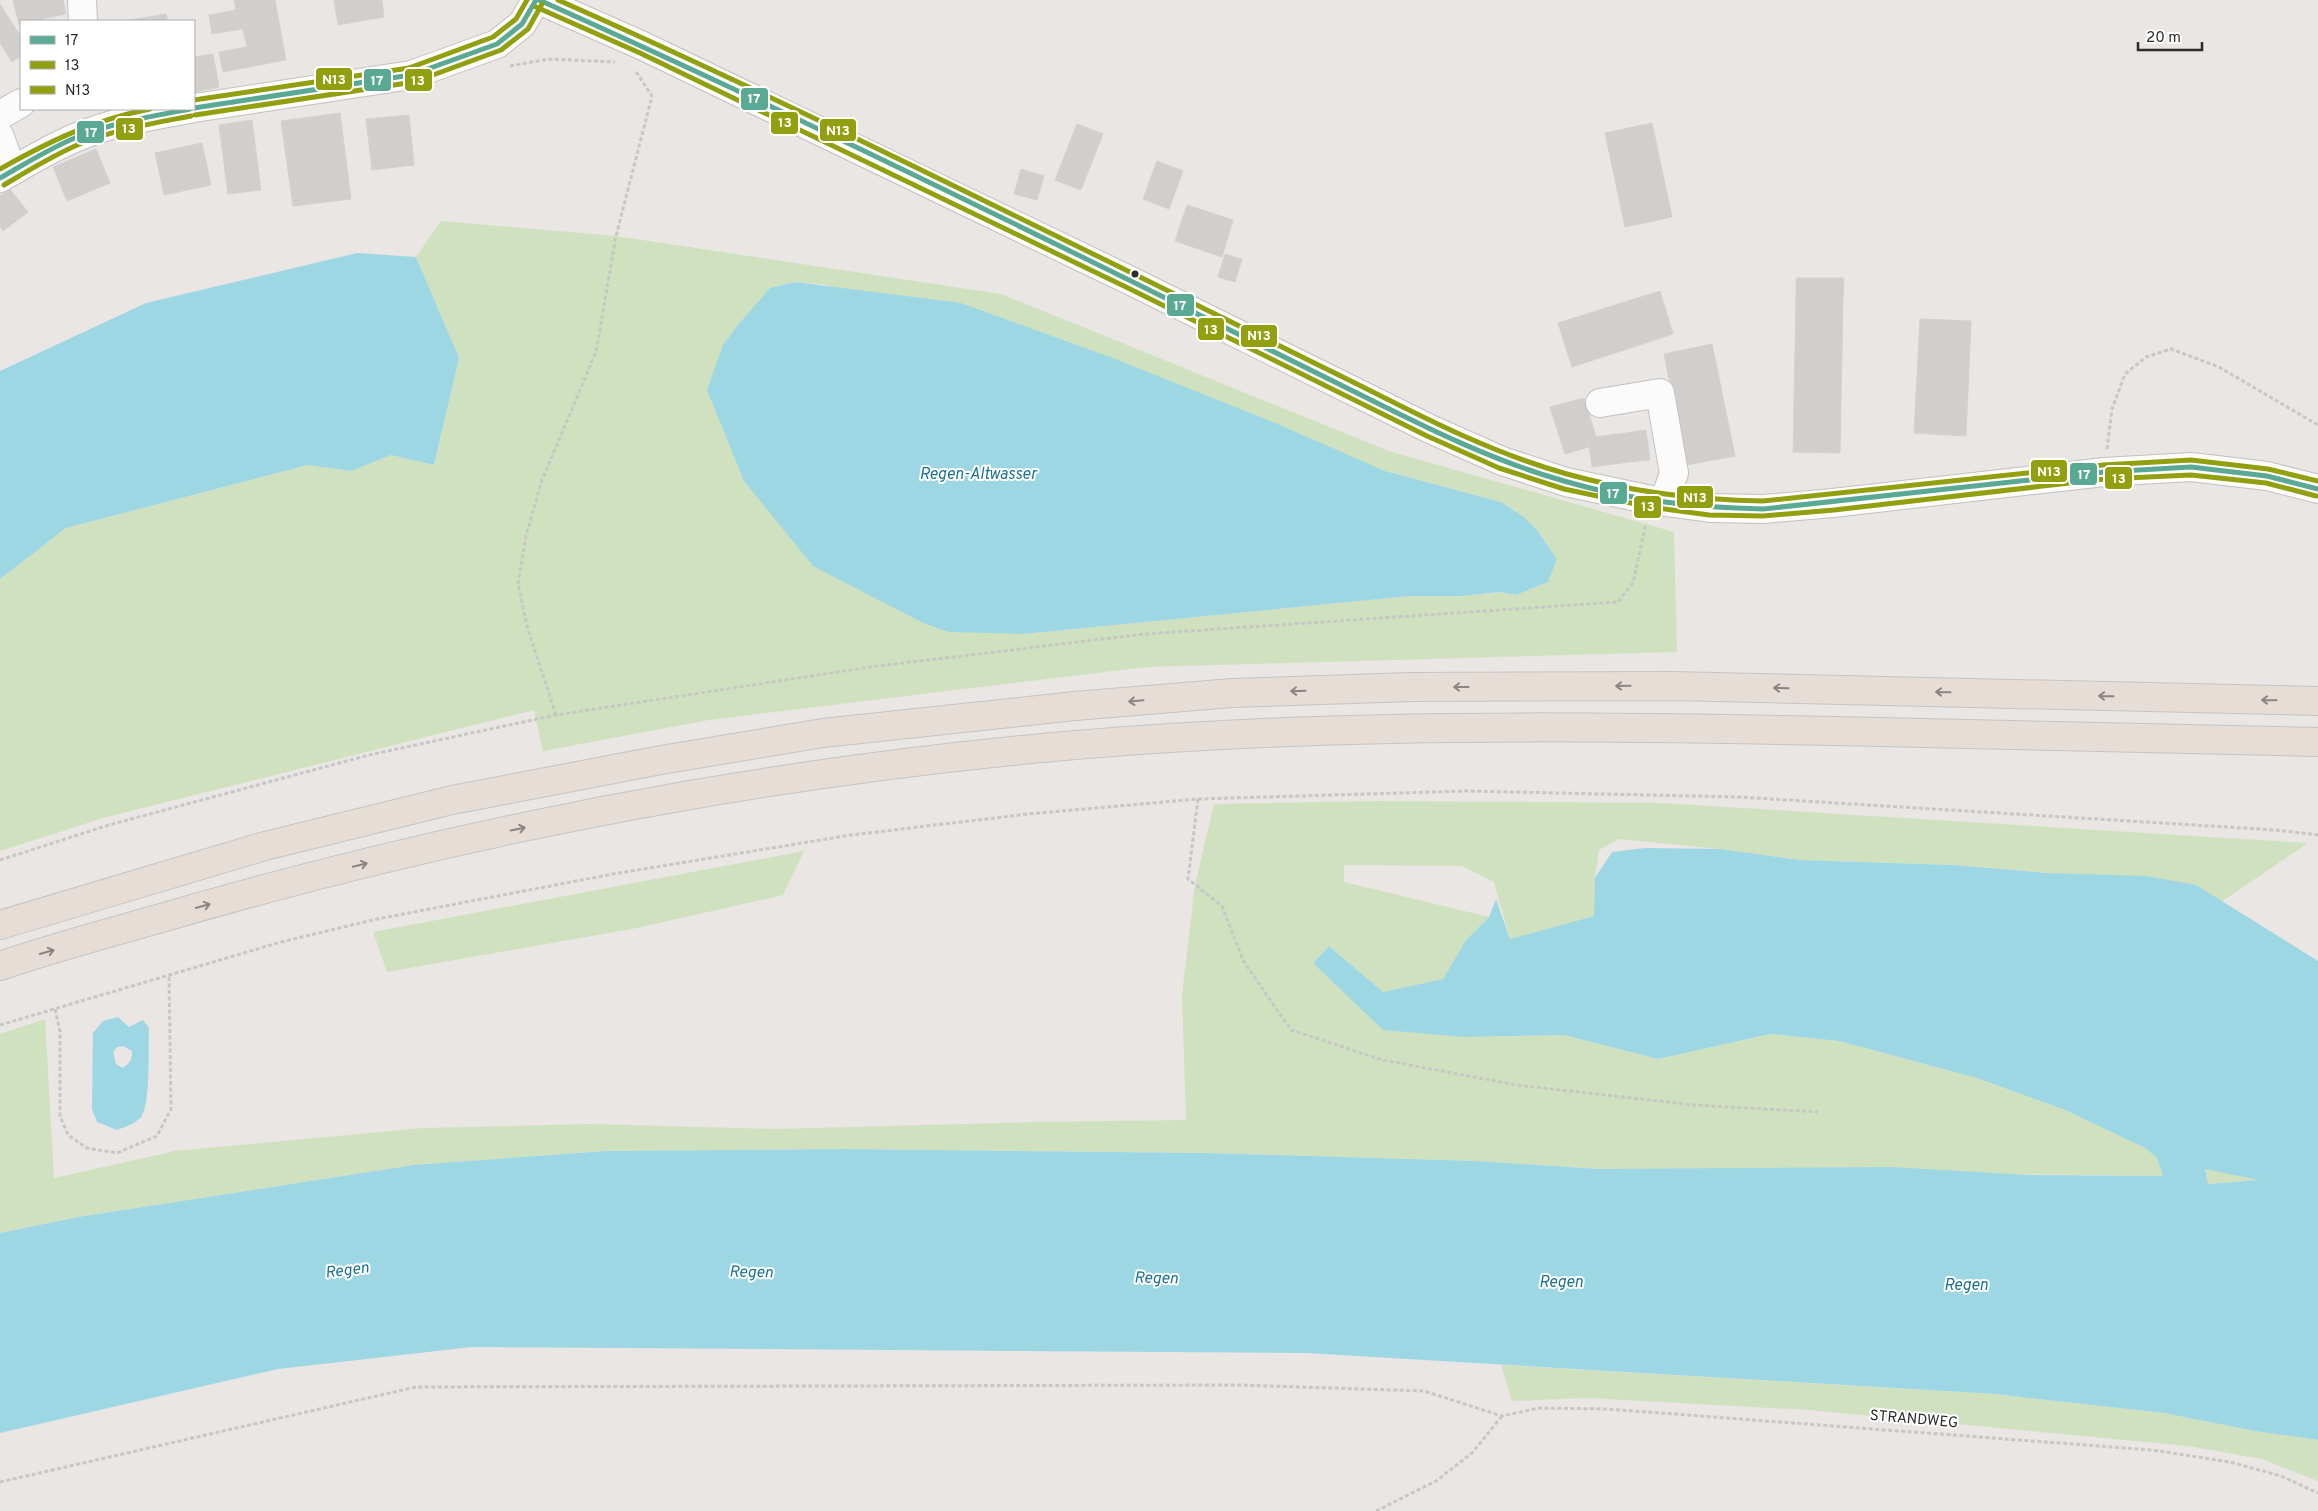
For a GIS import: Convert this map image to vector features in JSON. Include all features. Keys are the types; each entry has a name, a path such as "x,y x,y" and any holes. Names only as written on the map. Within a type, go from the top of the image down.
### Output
{"highway":[{"path":"0,925 265,846 452,800 661,760 823,733 1075,706 1242,692 1412,687 1672,686 2318,701"},
{"path":"0,966 259,889 467,839 664,800 826,774 1057,747 1218,735 1363,729 1577,726 2318,742"}],"street":[{"path":"82,0 83,20"},
{"path":"195,108 411,75 497,44 522,24 538,0 670,59 1502,462 1566,482 1657,501 1710,508 1763,509 1833,503 2104,472 2191,467 2267,476 2318,489"},
{"path":"0,114 20,104"},
{"path":"0,137 6,174 68,141 88,120 175,110"},
{"path":"1600,403 1660,393 1674,473 1657,501"}],"path":[{"path":"556,715 527,626 518,584 526,536 542,480 596,352 616,236 652,96 631,63"},
{"path":"2104,472 2112,409 2126,374 2146,357 2171,349 2220,367 2318,425"},
{"path":"0,860 109,824 369,755 556,715 870,667 1144,634 1618,602 1633,583 1657,501"},
{"path":"0,1026 281,942 377,919 613,874 852,835 1028,814 1198,799 1467,791 1739,797 2275,830 2318,835"},
{"path":"1198,799 1188,879 1222,906 1244,962 1291,1030 1383,1060 1517,1085 1694,1105 1818,1112"},
{"path":"54,1009 60,1031 60,1116 68,1135 87,1148 117,1153 157,1136 171,1109 169,975"},
{"path":"0,1482 416,1387 1238,1385 1424,1391 1502,1416 1472,1453 1436,1481 1376,1511"},
{"name":"STRANDWEG","path":"1502,1416 1539,1408 1607,1409 2152,1450 2230,1462 2282,1476 2318,1493"}],"green space":[{"path":"441,221 616,236 1001,294 1389,451 1674,532 1677,652 1146,667 709,720 543,751 534,710 103,818 0,851 0,579 66,528 308,465 351,471 391,455 434,465 459,358 416,257","holes":["795,282 827,285 1385,471 1501,502 1524,517 1537,530 1557,559 1548,582 1516,595 1500,592 1462,596 1410,596 1024,634 923,623 887,604 770,288"]},
{"path":"1377,801 1661,803 2308,843 2221,902 2196,885 1954,865 1799,860 1721,849 1619,839 1599,850 1595,878 1594,916 1510,939 1494,882 1462,866 1344,865 1344,882 1489,917 1466,940 1443,979 1383,992 1329,946 1313,963 1466,1037 1564,1035 1658,1059 1770,1034 1839,1041 1977,1078 2065,1110 2145,1148 2157,1158 2163,1176 1599,1169 1476,1161 1207,1153 846,1149 605,1151 414,1165 78,1217 0,1233 0,1034 45,1019 54,1178 175,1151 423,1128 591,1124 776,1129 1186,1120 1182,995 1195,885 1214,804"},
{"path":"804,851 783,895 637,928 387,972 373,932"},
{"path":"2205,1169 2261,1180 2208,1184"},
{"path":"1501,1365 1995,1394 2164,1413 2255,1431 2318,1440 2318,1481 2262,1459 2188,1446 1809,1410 1587,1398 1512,1401"}],"water":[{"path":"357,253 416,257 459,358 434,465 391,455 351,471 308,465 66,528 0,579 0,371 146,303"},
{"name":"Regen-Altwasser","path":"795,282 961,303 1110,357 1275,423 1385,471 1501,502 1524,517 1537,530 1557,559 1548,582 1516,595 1500,592 1462,596 1410,596 1024,634 949,632 923,623 813,566 744,481 707,390 723,345 738,325 770,288"},
{"name":"Regen","path":"1645,848 1721,849 1799,860 1954,865 2048,873 2146,876 2196,885 2318,961 2318,1440 2255,1431 2164,1413 1995,1394 1307,1353 472,1347 278,1369 0,1433 0,1233 78,1217 414,1165 605,1151 846,1149 1207,1153 1476,1161 1599,1169 1891,1167 2029,1175 2163,1176 2157,1158 2145,1148 2065,1110 1977,1078 1839,1041 1770,1034 1658,1059 1564,1035 1466,1037 1383,1030 1313,963 1329,946 1383,992 1443,979 1466,940 1489,917 1496,899 1510,939 1594,916 1595,878 1612,852","holes":["2205,1169 2259,1180 2208,1184"]},
{"path":"118,1017 129,1027 143,1020 149,1028 148,1088 144,1110 136,1122 117,1130 97,1122 92,1109 93,1033 103,1021","holes":["123,1046 132,1051 131,1059 127,1065 122,1068 116,1064 113,1052 117,1047"]}],"building":[{"path":"13,0 63,0 66,14 37,20 20,20 19,24"},
{"path":"234,0 275,0 286,60 223,72 219,52 247,47 243,29 212,34 209,15 236,10"},
{"path":"334,0 382,0 384,17 338,25"},
{"path":"0,4 20,35 20,57 12,62 0,43"},
{"path":"166,14 168,20 130,20"},
{"path":"213,54 219,87 195,92 195,57"},
{"path":"340,113 351,199 293,206 281,121"},
{"path":"409,115 414,165 372,170 366,119"},
{"path":"252,120 261,190 228,194 219,125"},
{"path":"1652,123 1672,217 1625,227 1605,133"},
{"path":"1077,124 1103,134 1081,190 1055,180"},
{"path":"202,143 211,185 164,195 155,153"},
{"path":"96,149 110,183 67,201 53,167"},
{"path":"1157,161 1183,171 1169,209 1143,199"},
{"path":"1021,169 1044,176 1037,200 1014,194"},
{"path":"9,188 28,212 3,231 0,227 0,196"},
{"path":"1187,205 1233,220 1222,257 1175,241"},
{"path":"1225,254 1242,259 1235,282 1218,277"},
{"path":"1796,278 1844,278 1843,299 1796,298"},
{"path":"1660,291 1673,334 1572,367 1558,323"},
{"path":"1796,298 1843,299 1840,453 1793,452"},
{"path":"1920,319 1971,321 1966,436 1914,433"},
{"path":"1712,344 1735,456 1686,465 1664,354"},
{"path":"1584,398 1596,437 1588,438 1589,447 1565,454 1550,407"},
{"path":"1646,430 1650,460 1637,461 1633,432"},
{"path":"1633,432 1637,461 1592,467 1588,438"}],"transit line":[{"name":"N13","path":"195,100 409,68 493,37 516,19 527,0"},
{"name":"17","path":"195,108 411,75 497,44 522,24 536,0"},
{"name":"17","path":"539,0 763,103 911,174 1436,431 1512,464 1588,488 1663,502 1763,509 2104,472 2191,467 2267,476 2318,489"},
{"name":"N13","path":"558,0 848,134 1437,424 1514,457 1567,474 1615,486 1664,494 1763,501 2103,465 2191,460 2268,469 2318,481"},
{"name":"13","path":"195,115 414,82 501,50 528,29 542,4"},
{"name":"13","path":"536,7 640,53 1128,288 1427,436 1499,468 1564,489 1650,507 1709,515 1763,516 1834,510 2105,479 2191,475 2266,483 2316,496"},
{"name":"N13","path":"0,169 37,149 91,125 146,110"},
{"name":"17","path":"0,178 50,149 95,130 185,110"},
{"name":"13","path":"4,185 52,157 95,138 136,127 191,116"}]}
